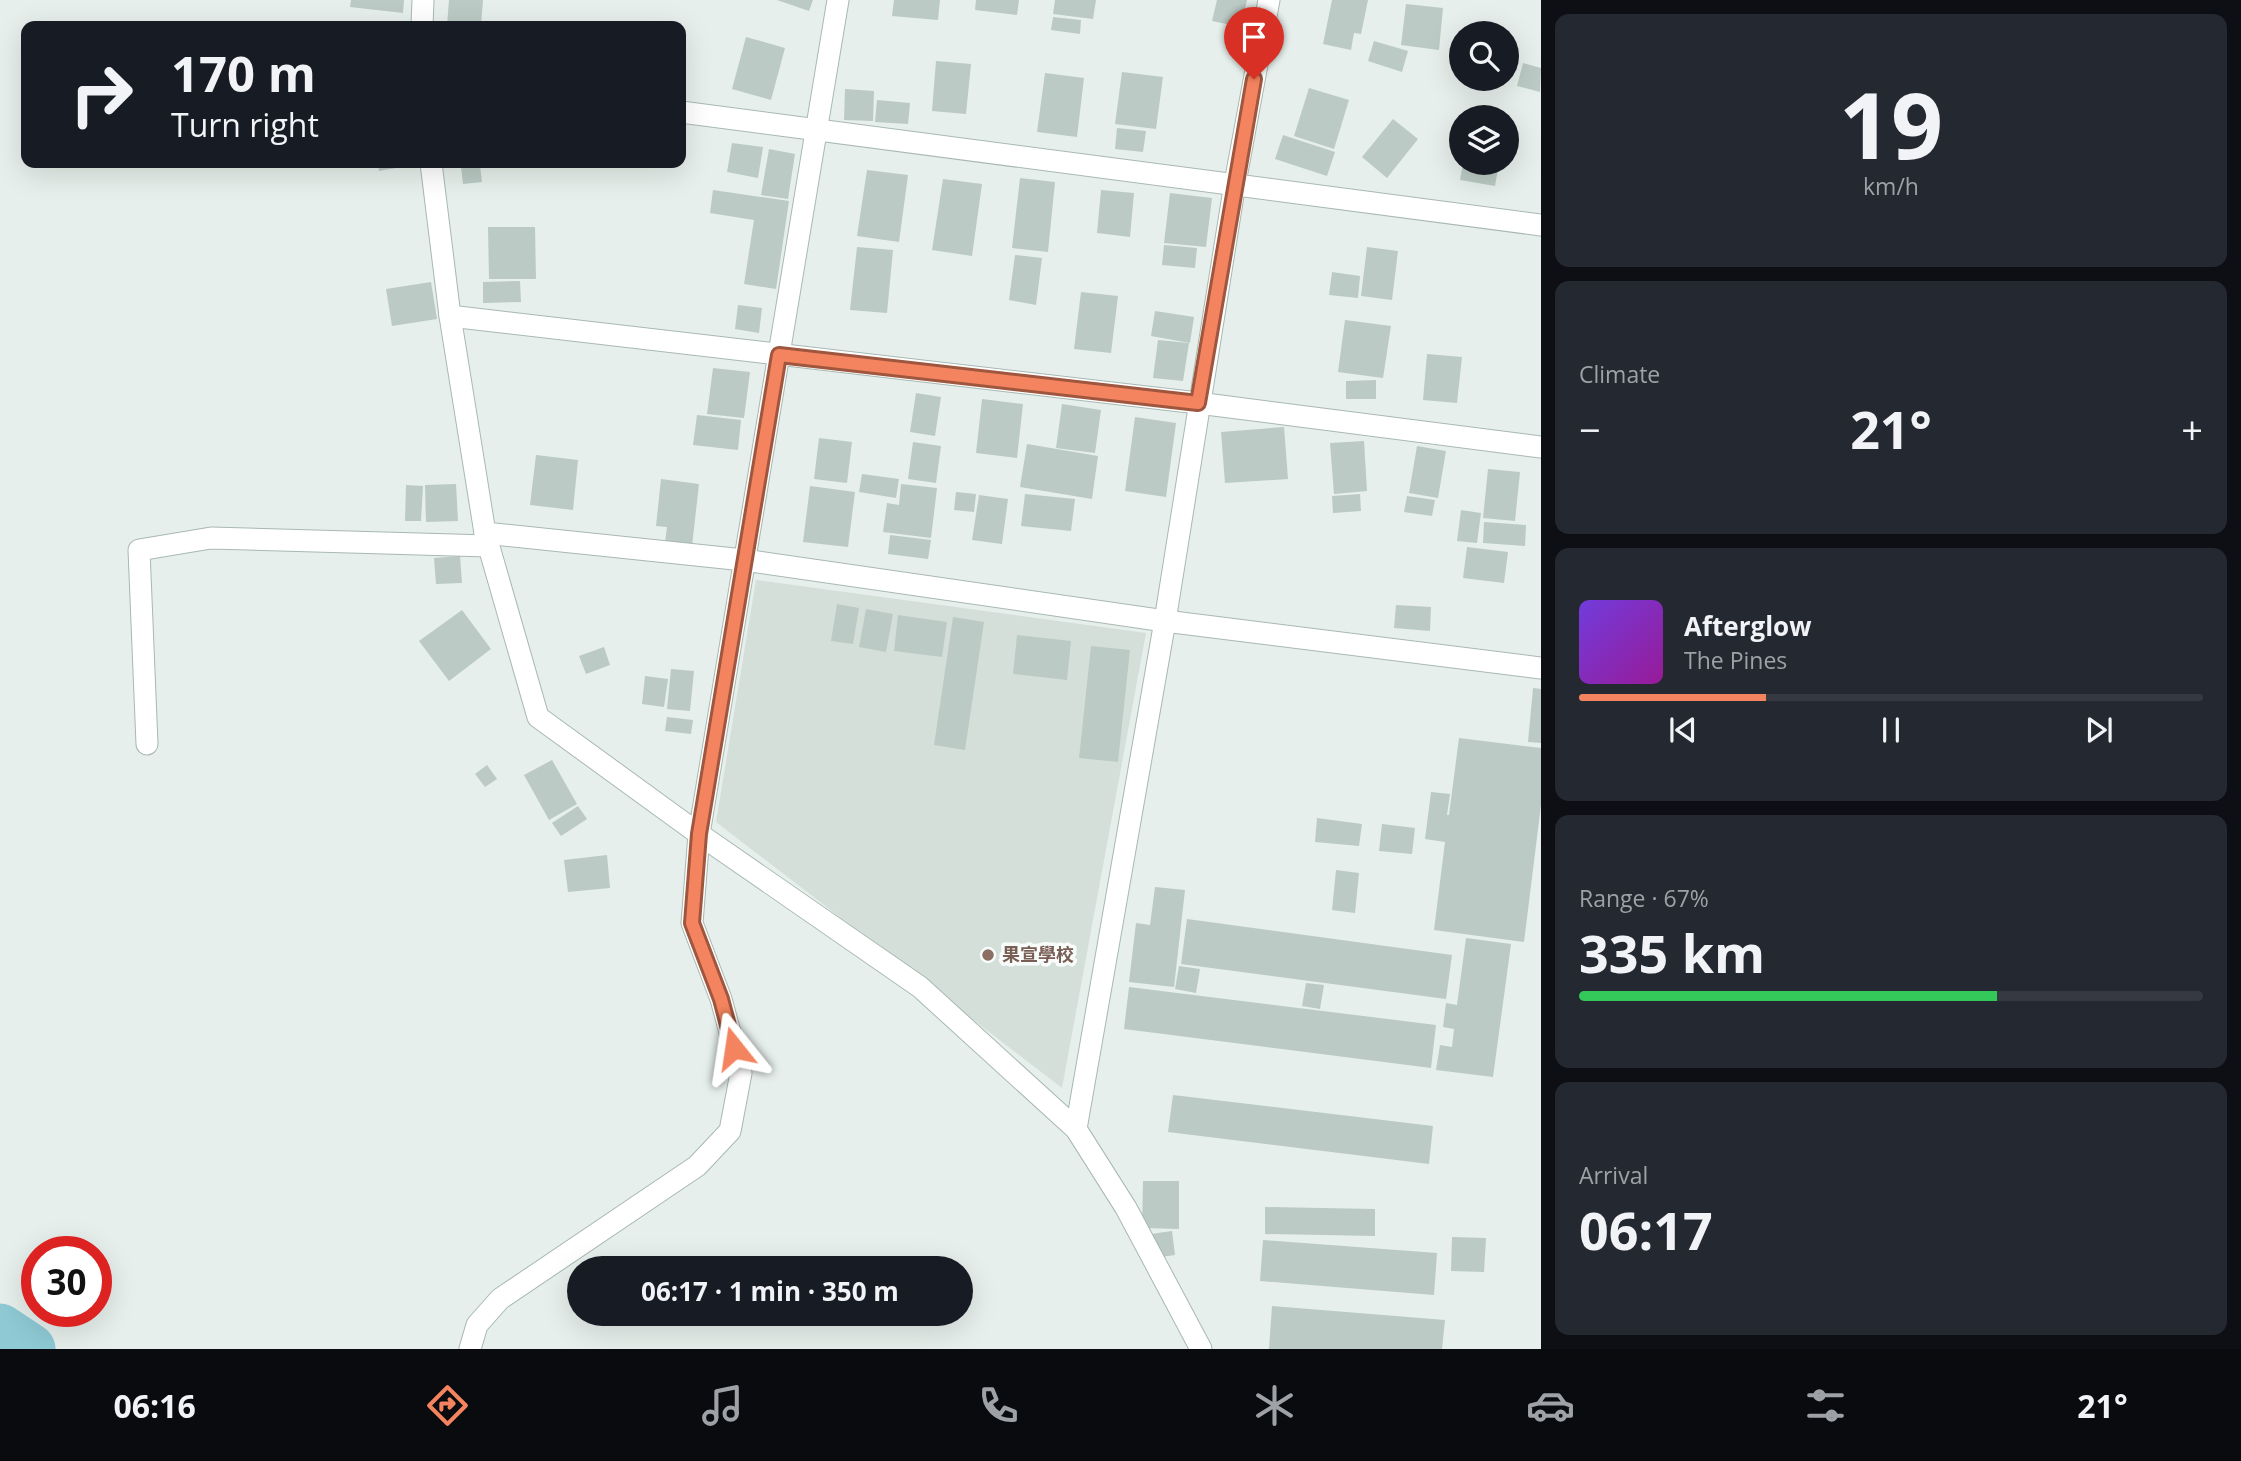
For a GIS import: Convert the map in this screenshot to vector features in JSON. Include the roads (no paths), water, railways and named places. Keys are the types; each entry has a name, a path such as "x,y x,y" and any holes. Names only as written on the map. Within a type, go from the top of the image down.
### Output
{"street":[{"path":"422,21 423,0"},
{"path":"470,1349 477,1325 500,1299 697,1166 730,1131 741,1073 721,999 692,923 699,834 838,0"},
{"path":"1076,1129 1164,621 1235,183 1269,0"},
{"path":"686,113 1541,225"},
{"path":"431,168 450,316 487,539 538,717 699,834 919,987 1076,1129 1126,1208 1201,1349"},
{"path":"450,316 1198,403 1541,447"},
{"path":"147,744 139,550 211,538 487,539 744,560 1164,621 1541,668"}],"waterway":[{"path":"0,1329 30,1349"}],"place":[{"name":"果宣學校","path":"988,955"}]}
